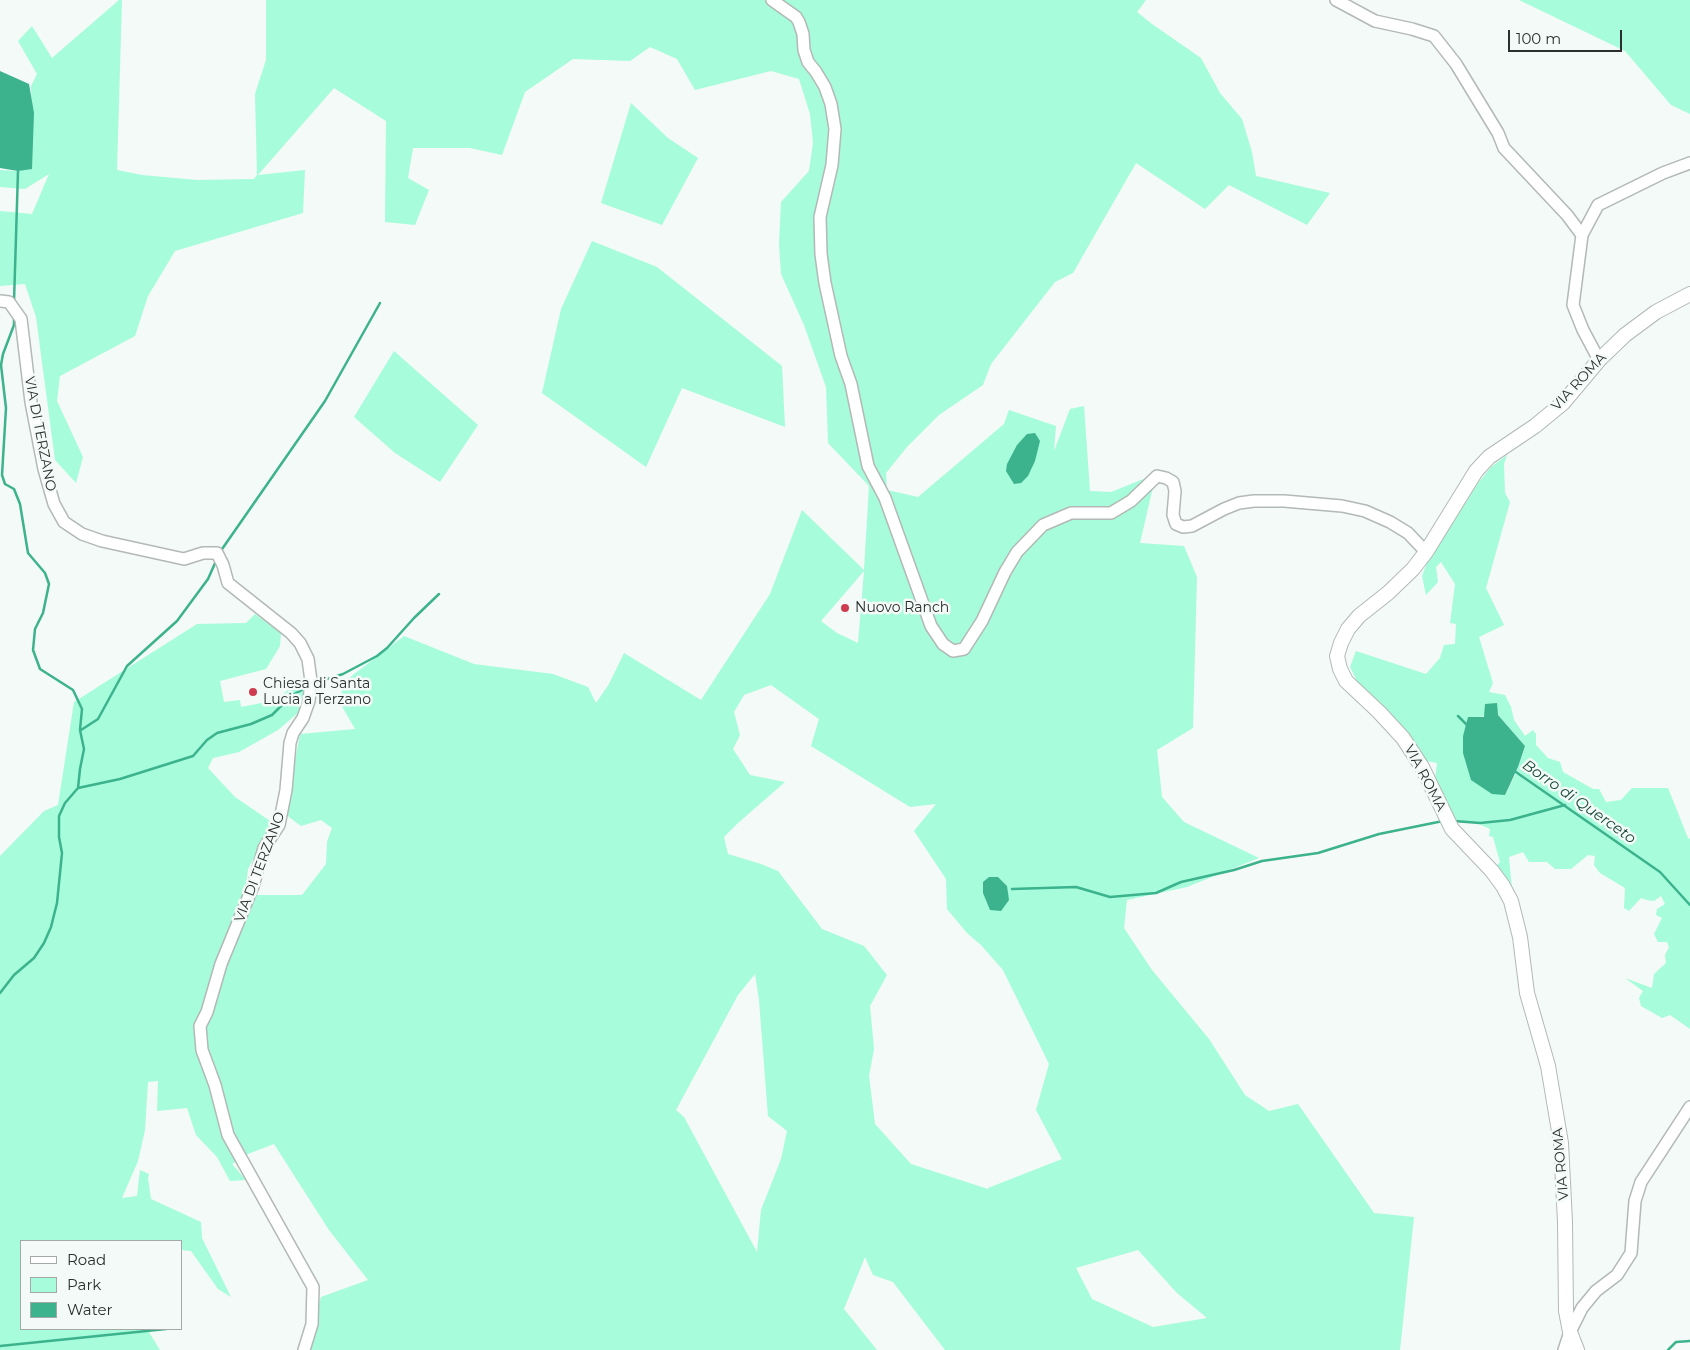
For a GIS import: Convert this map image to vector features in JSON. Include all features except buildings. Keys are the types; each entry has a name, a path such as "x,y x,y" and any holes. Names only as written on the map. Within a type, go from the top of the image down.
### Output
{"main road":[{"name":"VIA ROMA","path":"1577,1350 1570,1332 1566,1310 1565,1222 1561,1143 1548,1066 1526,993 1520,937 1511,901 1503,886 1452,829 1422,767 1403,738 1380,712 1346,681 1340,669 1337,656 1348,629 1359,616 1388,593 1413,569 1426,552 1476,470 1489,457 1535,426 1563,403 1599,360 1625,335 1656,312 1690,294"}],"street":[{"path":"772,0 796,17 799,22 804,34 804,50 808,62 825,87 832,104 834,139 832,165 820,217 821,254 825,283 841,356 851,384 868,466 885,498 931,626 943,644 953,651 964,649 972,638 1017,552 1043,526 1071,513 1111,512 1131,501 1158,476 1173,482 1175,491 1173,515 1176,524 1182,526 1192,526 1239,503 1254,501 1284,501 1342,506 1365,511 1390,522 1408,533 1426,552"},
{"path":"1336,0 1375,21 1434,36 1456,64 1498,133 1504,148 1582,235"},
{"path":"1599,360 1572,305 1582,235 1598,205 1690,162"},
{"name":"VIA DI TERZANO","path":"0,301 9,302 21,319 31,402 44,469 54,504 64,522 82,534 102,541 184,559 203,553 217,553 223,565 228,583 291,633 300,643 308,659 311,681 309,701 303,718 293,733 290,743 286,790 279,824 264,848 253,886 221,964 207,1012 200,1026 202,1050 215,1085 228,1135 313,1287 312,1324 304,1350"},
{"path":"1564,1350 1570,1332 1582,1308 1596,1291 1618,1275 1631,1253 1635,1201 1641,1182 1690,1107"}],"green space":[{"path":"119,0 122,0 117,170 142,175 197,180 254,179 257,175 255,94 266,60 266,0 1146,0 1137,12 1201,58 1220,93 1242,119 1252,152 1256,176 1330,193 1307,225 1229,185 1205,209 1136,163 1073,273 1055,282 991,364 983,385 939,415 907,447 886,473 887,490 918,497 1004,424 1009,410 1056,426 1054,451 1070,409 1084,406 1090,491 1111,492 1156,474 1140,543 1184,546 1197,577 1193,728 1157,750 1162,797 1184,822 1259,858 1187,887 1127,900 1124,928 1152,970 1209,1039 1245,1095 1269,1111 1298,1104 1374,1213 1414,1217 1400,1350 945,1350 893,1282 873,1275 865,1257 844,1309 877,1350 304,1350 321,1297 368,1280 329,1230 274,1144 248,1154 232,1164 246,1180 230,1181 217,1157 196,1135 187,1108 157,1111 158,1081 148,1082 145,1130 138,1161 122,1198 137,1196 140,1170 149,1174 151,1199 201,1222 202,1238 231,1297 218,1289 191,1251 182,1250 182,1240 20,1240 20,1330 148,1330 160,1350 0,1350 0,856 44,811 58,805 74,702 197,624 246,623 255,614 281,633 280,646 266,669 220,681 224,702 240,700 241,707 277,700 291,687 306,682 298,713 278,730 239,752 213,758 208,768 235,797 273,823 248,869 245,895 302,895 326,864 327,842 332,828 321,820 301,826 285,814 300,734 355,729 339,701 345,681 404,636 474,664 553,674 588,687 596,703 609,684 624,653 701,700 770,594 802,510 864,570 869,486 828,443 826,387 804,325 781,274 779,244 781,202 809,171 813,143 810,114 799,79 771,71 695,90 677,59 650,47 630,61 573,59 525,92 502,155 470,148 413,148 408,178 429,190 415,225 385,222 386,121 334,88 258,175 305,170 303,213 175,251 148,296 135,336 60,376 57,401 83,457 76,483 55,460 36,317 25,284 0,286 0,211 32,214 49,174 25,189 0,187 0,170 18,171 32,168 31,86 37,74 18,41 32,26 52,58","holes":["864,571 858,643 837,633 821,621","771,685 819,719 811,746 910,807 936,804 914,831 946,879 947,909 1003,970 1049,1064 1036,1110 1062,1159 988,1189 911,1164 875,1124 869,1076 874,1049 870,1006 887,975 864,946 822,929 778,871 728,854 724,837 785,782 750,775 733,749 740,735 734,712 744,695","755,974 759,1000 768,1116 787,1131 781,1159 761,1210 757,1252 684,1117 676,1110 738,995","1138,1250 1177,1293 1207,1318 1153,1327 1092,1299 1076,1268"]},
{"path":"1519,0 1690,0 1690,114 1671,105 1625,51"},
{"path":"631,103 668,138 698,158 662,225 601,203"},
{"path":"592,241 657,267 782,366 785,427 682,388 646,467 542,393 561,309"},
{"path":"394,351 478,425 440,482 395,453 354,417"},
{"path":"1507,455 1504,464 1505,493 1510,502 1486,588 1504,625 1479,637 1493,683 1489,692 1505,695 1511,707 1514,720 1525,736 1533,730 1536,734 1536,745 1548,758 1560,762 1563,772 1593,789 1599,789 1606,802 1621,800 1632,788 1668,788 1690,839 1690,1029 1670,1015 1662,1018 1641,1006 1639,998 1643,991 1625,978 1652,988 1654,974 1666,963 1665,955 1669,947 1667,942 1658,942 1654,934 1662,918 1656,915 1657,909 1665,904 1661,896 1654,901 1641,898 1629,911 1624,908 1625,888 1600,873 1594,865 1595,856 1588,855 1571,869 1555,869 1547,862 1529,862 1523,852 1509,857 1512,890 1492,871 1500,862 1493,837 1489,836 1490,829 1477,823 1452,821 1435,779 1437,763 1427,761 1407,736 1358,683 1350,667 1356,651 1426,674 1440,658 1444,645 1455,644 1456,624 1450,623 1455,584 1441,562 1436,567 1438,582 1426,595 1422,576 1428,560 1478,483 1491,467","holes":["1498,715 1525,746 1516,773 1505,795 1468,718"]}],"water":[{"path":"0,71 29,84 34,113 32,169 18,171 0,168"},
{"path":"1035,433 1040,441 1035,461 1028,476 1021,483 1014,484 1006,471 1007,464 1017,445 1027,434"},
{"path":"1497,703 1498,715 1525,746 1505,795 1492,794 1471,780 1463,753 1463,736 1468,717 1484,717 1485,704"},
{"path":"989,877 998,877 1007,886 1009,900 1001,911 990,910 983,893 983,882"}],"waterway":[{"path":"14,302 18,171"},
{"path":"220,552 325,401 380,303"},
{"path":"0,993 14,975 34,958 44,943 51,927 57,903 62,853 59,837 59,816 65,803 78,788 84,749 80,730 82,709 73,690 40,669 33,650 35,629 43,613 49,584 45,573 28,553 20,504 14,489 5,484 2,475 6,408 1,365 14,325 14,317"},
{"path":"81,730 98,719 127,666 177,621 208,579 216,561"},
{"path":"315,683 343,674 377,656 439,594"},
{"path":"78,788 120,779 193,756 207,740 217,733 251,724 272,715 292,695 308,687"},
{"name":"Borro di Querceto","path":"1458,716 1468,726"},
{"name":"Borro di Querceto","path":"1513,770 1660,872 1690,905"},
{"path":"1454,821 1480,823 1510,820 1565,805"},
{"path":"1012,889 1076,887 1110,897 1156,893 1181,882 1234,870 1262,861 1318,853 1379,834 1443,821"},
{"path":"0,1346 156,1330"},
{"path":"1668,1350 1676,1342 1690,1341"}],"place":[{"name":"Nuovo Ranch","path":"845,608"},
{"name":"Chiesa di Santa Lucia a Terzano","path":"253,692"}]}
